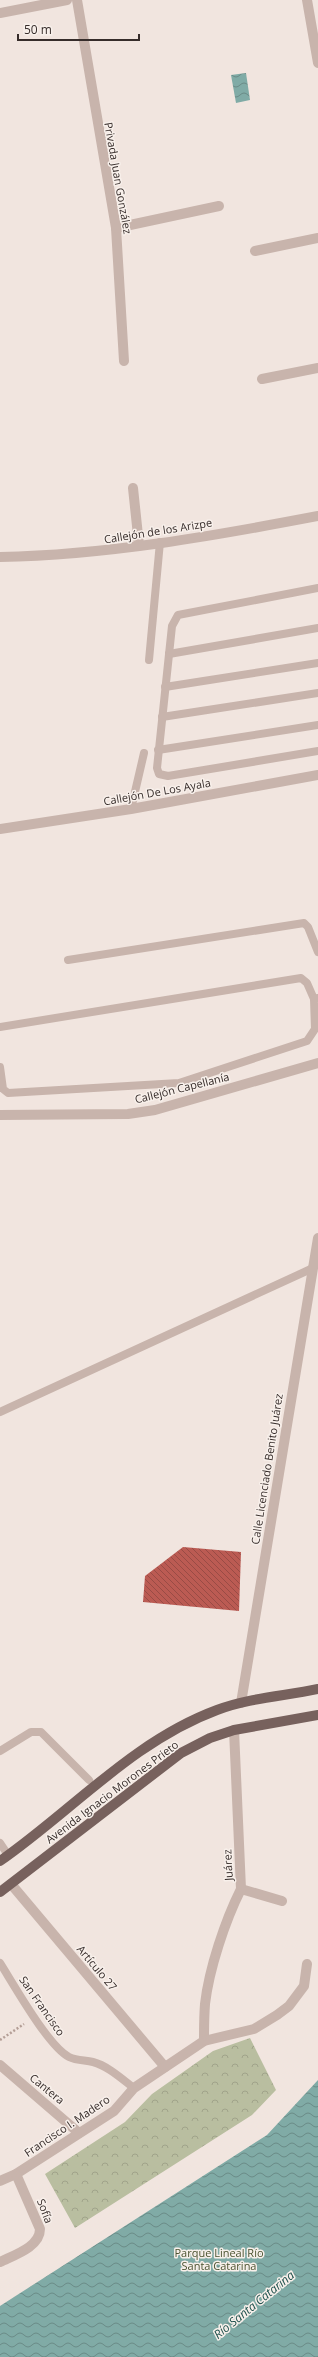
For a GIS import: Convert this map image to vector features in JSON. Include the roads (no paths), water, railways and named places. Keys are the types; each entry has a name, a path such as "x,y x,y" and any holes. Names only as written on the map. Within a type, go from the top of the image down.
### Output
{"main road":[{"name":"Avenida Ignacio Morones Prieto","path":"4,1858 144,1749 189,1723 217,1710 241,1703 318,1689"},
{"name":"Avenida Ignacio Morones Prieto","path":"0,1892 181,1753 210,1738 234,1730 318,1715"}],"street":[{"path":"0,13 67,0"},
{"name":"Privada Juan González","path":"77,0 116,228 124,361"},
{"path":"307,0 318,63"},
{"path":"116,228 219,206"},
{"path":"255,251 318,238"},
{"path":"262,379 318,368"},
{"path":"133,488 139,545"},
{"name":"Callejón de los Arizpe","path":"0,558 102,551 236,531 318,516"},
{"name":"Callejón De Los Ayala","path":"0,829 131,809 318,775"},
{"name":"Callejón Capellanía","path":"0,1115 128,1114 155,1110 318,1062"},
{"name":"Calle Licenciado Benito Juárez","path":"241,1703 318,1238"},
{"name":"Juárez","path":"204,2042 205,2004 210,1977 235,1902 241,1889 234,1730"},
{"name":"Artículo 27","path":"11,1884 165,2067"},
{"path":"241,1889 282,1901"},
{"name":"Francisco I. Madero","path":"0,2181 16,2174 114,2111 134,2088 204,2042 254,2029 289,2006 304,1986 307,1964"},
{"name":"Cantera","path":"0,2064 80,2133"},
{"name":"Sofía","path":"0,2262 31,2245 40,2233 40,2229 16,2174"}],"lane":[{"path":"149,660 160,542"},
{"path":"318,588 183,613 174,620 165,687 157,771 163,776 318,751"},
{"path":"169,654 318,628"},
{"path":"165,687 318,663"},
{"path":"162,717 318,693"},
{"path":"158,750 318,725"},
{"path":"131,809 144,753"},
{"path":"68,960 304,923 308,927 318,952"},
{"path":"0,1026 301,978 307,983 316,999 315,1029 307,1041 179,1084 8,1093 4,1089 0,1067"},
{"path":"0,1412 313,1268"},
{"path":"0,1750 32,1732 42,1732 89,1780"},
{"path":"0,1843 4,1858"},
{"name":"San Francisco","path":"0,1963 35,2017 62,2052 69,2057 94,2062 103,2066 134,2088"}],"water":[{"path":"246,73 250,100 236,103 231,75"},
{"name":"Río Santa Catarina","path":"318,2080 318,2357 0,2357 0,2306 267,2135"}],"park label":[{"name":"Parque Lineal Río Santa Catarina","path":"219,2259"}]}
